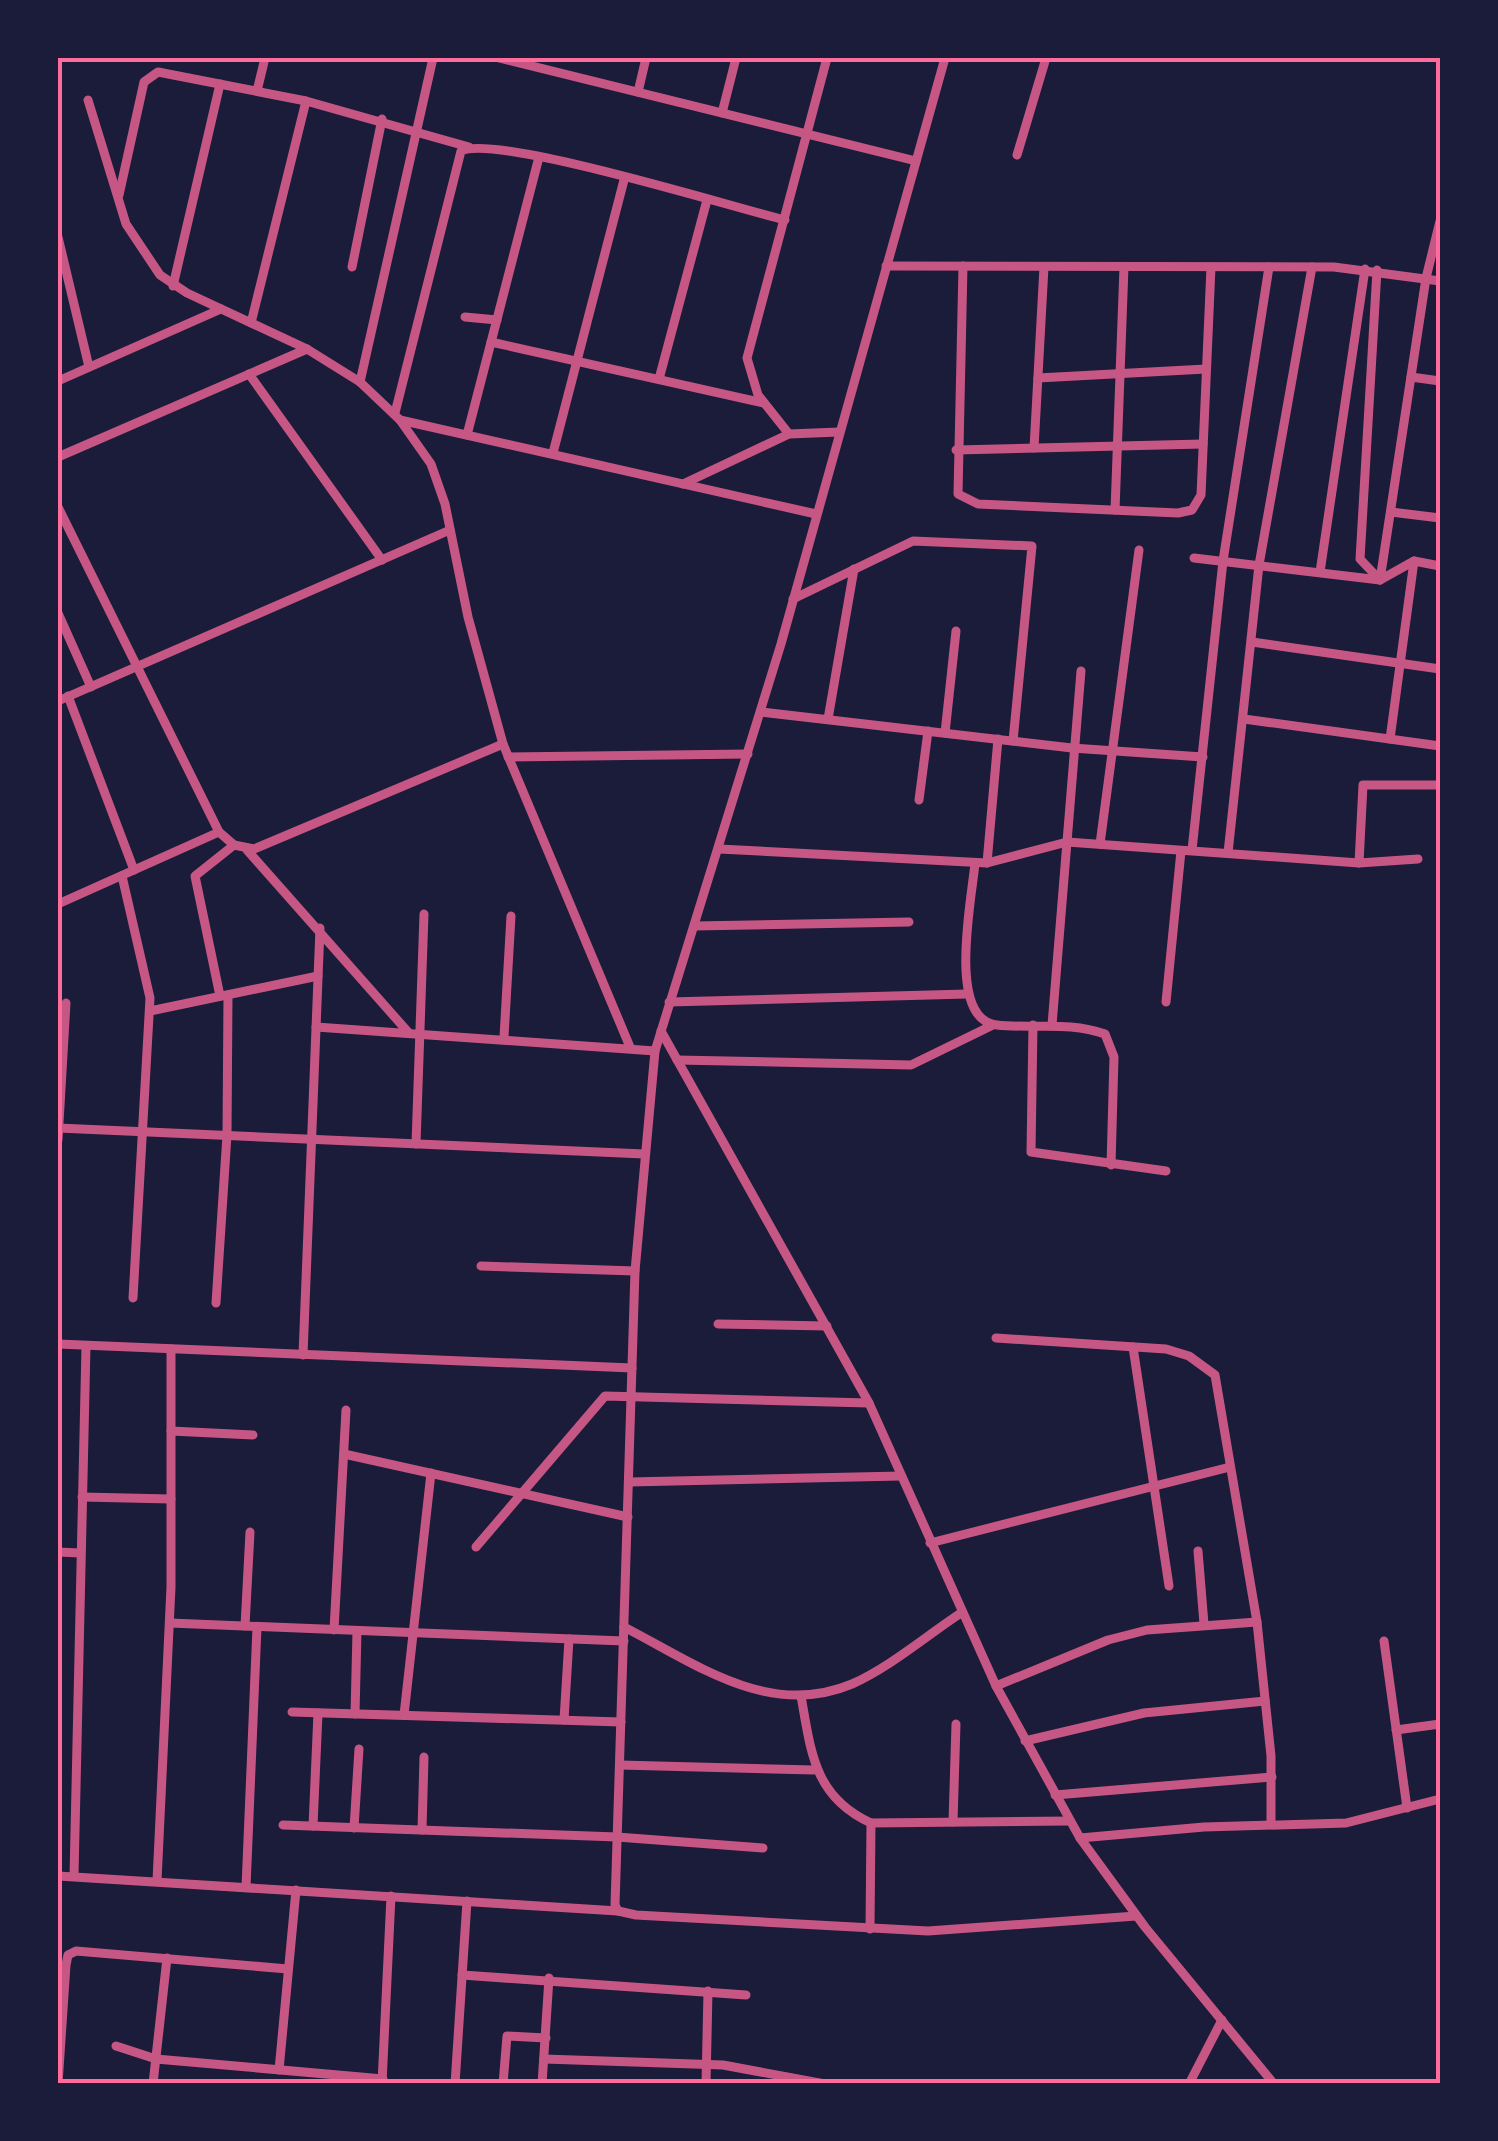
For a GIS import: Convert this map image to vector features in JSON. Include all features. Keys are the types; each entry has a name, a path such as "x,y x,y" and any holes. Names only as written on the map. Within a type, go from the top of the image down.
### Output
{"street":[{"path":"257,91 264,58"},
{"path":"360,382 433,58"},
{"path":"499,58 916,161"},
{"path":"561,73 565,58"},
{"path":"638,92 646,58"},
{"path":"722,113 736,58"},
{"path":"788,434 751,380 747,358 828,58"},
{"path":"618,1910 635,1271 655,1051 761,712 945,58"},
{"path":"1017,155 1046,58"},
{"path":"118,198 144,82 150,74 306,101 382,119 470,147 538,156 785,220"},
{"path":"173,286 220,84"},
{"path":"88,100 126,224 147,260 173,286 308,349 360,382 397,417 431,464 468,617 508,757 630,1047"},
{"path":"251,323 306,101"},
{"path":"352,267 382,119"},
{"path":"397,417 457,158 470,147"},
{"path":"467,435 538,156"},
{"path":"553,453 624,180"},
{"path":"659,379 707,200"},
{"path":"1380,580 1426,278 1440,221"},
{"path":"58,237 88,367"},
{"path":"886,266 1312,267 1377,270 1440,281"},
{"path":"963,266 955,482 958,494 966,501 1115,510 1192,510 1201,495 1211,267"},
{"path":"1034,448 1044,266"},
{"path":"1115,510 1124,267"},
{"path":"1166,1002 1203,757 1223,561 1269,267"},
{"path":"1228,854 1259,566 1312,267"},
{"path":"1320,572 1366,269"},
{"path":"1377,270 1360,559 1380,580"},
{"path":"58,381 221,309"},
{"path":"464,317 497,320"},
{"path":"491,342 764,403"},
{"path":"58,457 308,349"},
{"path":"1038,378 1206,370"},
{"path":"249,374 382,560"},
{"path":"1411,377 1440,382"},
{"path":"397,417 816,514"},
{"path":"683,484 788,434 839,432"},
{"path":"956,450 1203,444"},
{"path":"58,506 219,832 234,845 254,849 504,744"},
{"path":"1390,512 1440,518"},
{"path":"58,701 450,530"},
{"path":"793,600 913,541 1032,546 1013,741"},
{"path":"1100,844 1139,550"},
{"path":"1194,558 1380,580 1414,561 1440,566"},
{"path":"1390,739 1414,561"},
{"path":"828,719 854,569"},
{"path":"58,613 91,687"},
{"path":"945,733 956,631"},
{"path":"1252,642 1440,670"},
{"path":"1052,1024 1081,671"},
{"path":"68,696 134,870"},
{"path":"761,712 1072,748 1203,757"},
{"path":"1244,719 1440,746"},
{"path":"918,800 928,731"},
{"path":"993,1026 979,1019 966,994 998,739"},
{"path":"508,757 748,754"},
{"path":"1359,863 1363,785 1440,784"},
{"path":"58,904 219,832"},
{"path":"719,848 981,863 1067,842 1359,863 1418,859"},
{"path":"216,1303 227,1135 224,995 195,876 234,845"},
{"path":"246,848 413,1032"},
{"path":"122,876 150,1011 133,1298"},
{"path":"416,1144 413,1032 424,914"},
{"path":"504,1037 512,916"},
{"path":"694,926 909,922"},
{"path":"303,1355 320,928"},
{"path":"150,1011 318,976"},
{"path":"669,1002 966,994"},
{"path":"58,1140 66,1002"},
{"path":"1033,1025 1031,1152 1166,1171"},
{"path":"316,1026 655,1051"},
{"path":"677,1060 911,1065 993,1026 1085,1026 1105,1034 1112,1043 1112,1165"},
{"path":"661,1030 869,1403 996,1686 1070,1821 1136,1916 1274,2084"},
{"path":"58,1128 644,1154"},
{"path":"481,1266 635,1271"},
{"path":"718,1324 827,1326"},
{"path":"996,1338 1188,1356 1215,1375 1257,1622 1272,1777 1272,1824"},
{"path":"58,1344 632,1368"},
{"path":"74,1876 86,1346"},
{"path":"1134,1348 1169,1586"},
{"path":"157,1881 170,1623 170,1350"},
{"path":"476,1547 605,1396 869,1403"},
{"path":"334,1630 346,1410"},
{"path":"171,1431 253,1435"},
{"path":"344,1454 628,1517"},
{"path":"930,1543 1230,1466"},
{"path":"404,1715 431,1473"},
{"path":"629,1482 901,1476"},
{"path":"82,1497 171,1498"},
{"path":"245,1626 250,1532"},
{"path":"1198,1551 1204,1624"},
{"path":"58,1552 80,1553"},
{"path":"624,1627 737,1686 790,1698 854,1683 961,1613"},
{"path":"996,1686 1108,1640 1204,1624 1257,1622"},
{"path":"170,1623 624,1641"},
{"path":"246,1887 257,1626"},
{"path":"354,1714 357,1630"},
{"path":"564,1720 569,1639"},
{"path":"1384,1641 1407,1808"},
{"path":"801,1696 814,1770 824,1789 855,1816 871,1823 1070,1821"},
{"path":"1025,1741 1144,1713 1265,1701"},
{"path":"292,1712 621,1722"},
{"path":"313,1826 318,1712"},
{"path":"953,1822 956,1724"},
{"path":"1396,1730 1440,1724"},
{"path":"354,1828 358,1749"},
{"path":"422,1830 424,1757"},
{"path":"620,1765 814,1770"},
{"path":"1056,1795 1272,1777"},
{"path":"1080,1838 1272,1824 1346,1823 1440,1799"},
{"path":"870,1929 871,1823"},
{"path":"284,1825 617,1837 762,1848"},
{"path":"58,1876 870,1929 1005,1928 1136,1916"},
{"path":"279,2070 296,1890"},
{"path":"116,2046 156,2059 383,2081 391,1896"},
{"path":"455,2084 467,1901"},
{"path":"58,2084 68,1955 86,1950 288,1969"},
{"path":"153,2084 167,1958"},
{"path":"462,1975 550,1978 746,1995"},
{"path":"542,2084 550,1978"},
{"path":"706,2084 708,1991"},
{"path":"1189,2084 1222,2020"},
{"path":"503,2084 507,2036 546,2038"},
{"path":"544,2058 705,2063 826,2084"}]}
